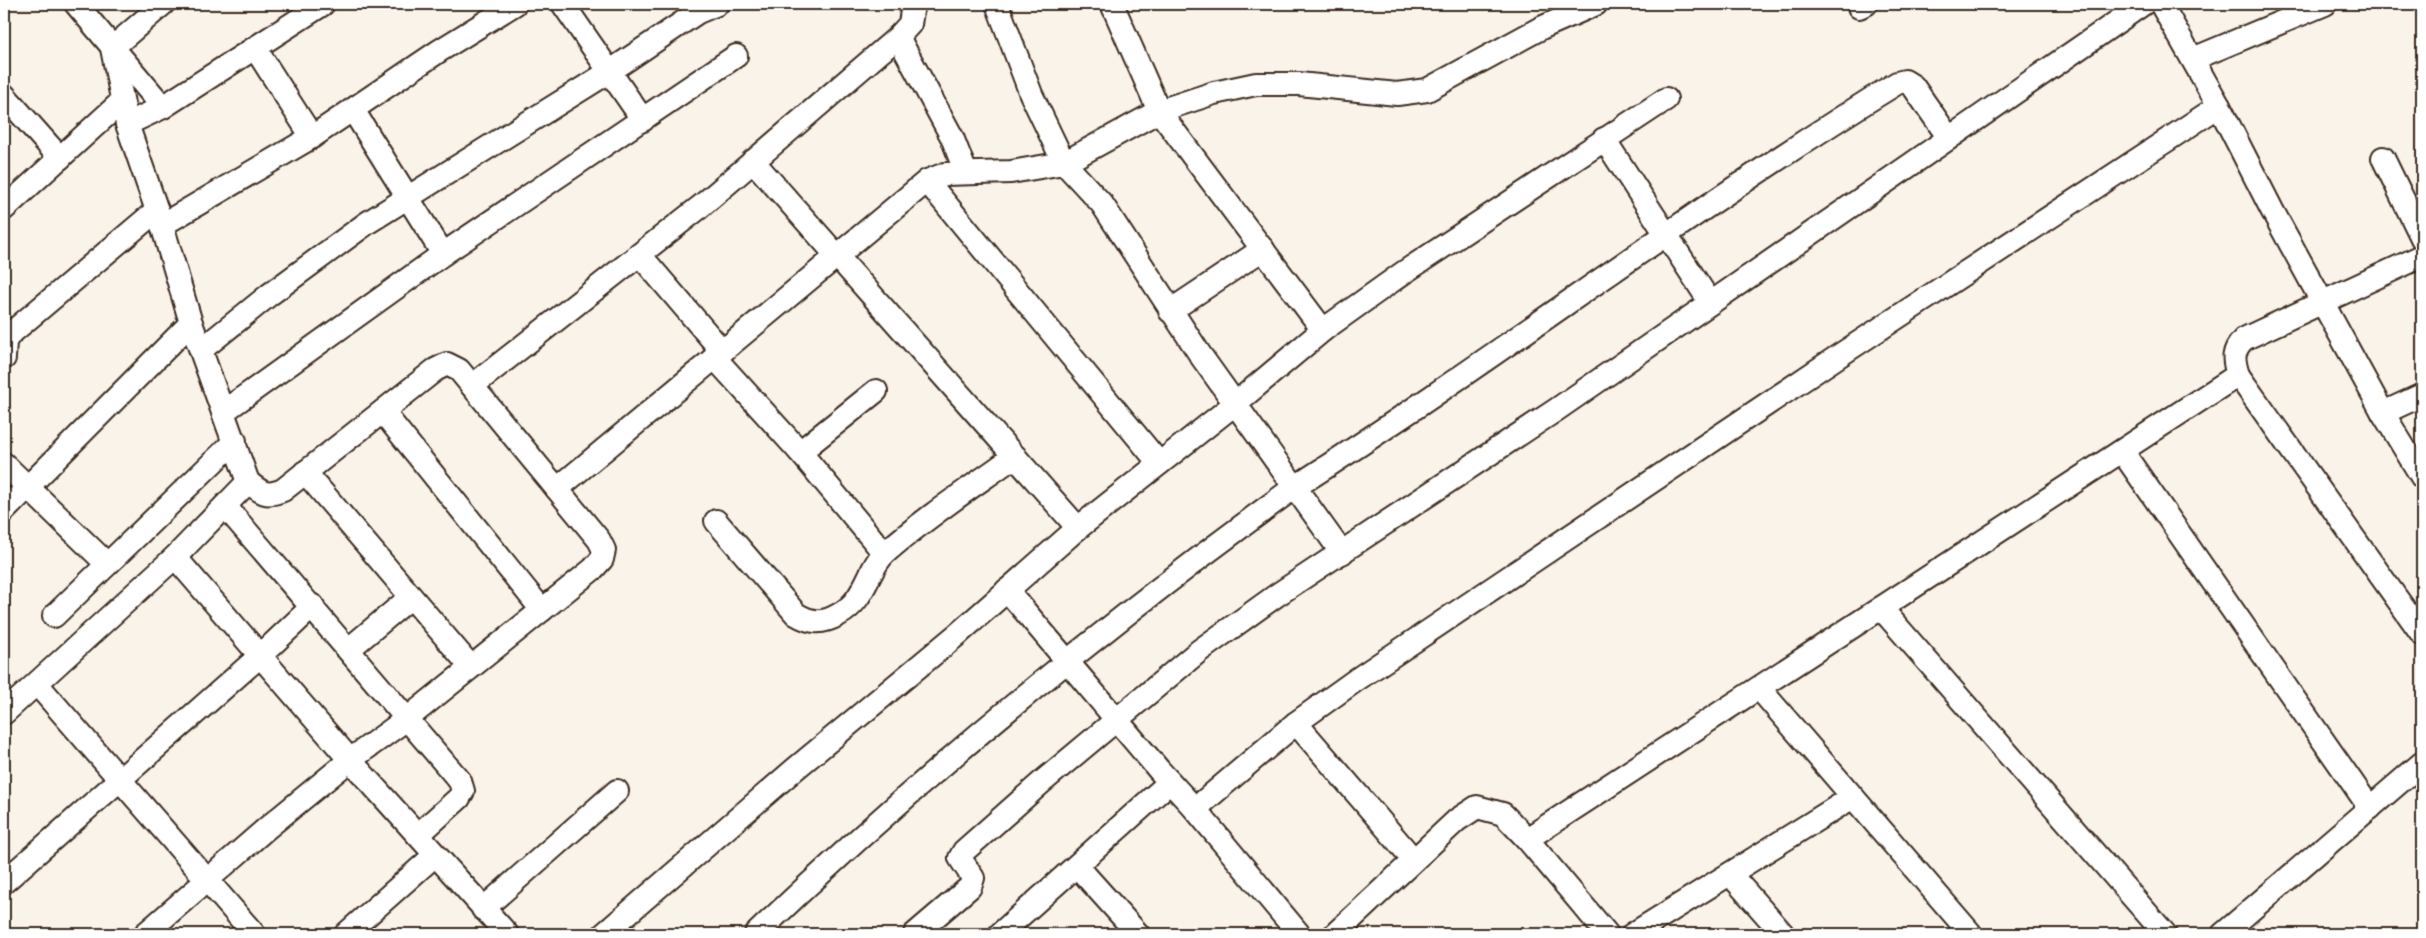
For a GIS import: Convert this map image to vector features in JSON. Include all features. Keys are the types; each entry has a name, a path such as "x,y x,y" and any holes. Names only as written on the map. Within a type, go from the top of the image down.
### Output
{"street":[{"path":"76,4 163,107"},
{"path":"112,48 163,4"},
{"path":"127,124 163,107 323,4"},
{"path":"4,358 5,341 10,334 160,217 312,137 439,51 515,4"},
{"path":"563,4 643,120"},
{"path":"201,350 324,254 407,197 495,146 698,12 716,4"},
{"path":"472,386 640,255 754,161 898,37 910,24 913,4"},
{"path":"997,4 1031,94 1064,163 1102,204 1170,311 1342,553"},
{"path":"1112,4 1159,111 1323,330"},
{"path":"557,489 927,181 945,174 1011,172 1064,163 1159,111 1214,93 1256,84 1299,84 1397,94 1427,90 1541,28 1596,4"},
{"path":"915,934 970,887 973,878 960,858 964,851 1199,651 1556,410 2143,4"},
{"path":"2161,4 2219,106 2272,210 2324,300 2383,413 2422,477"},
{"path":"2193,59 2325,4"},
{"path":"898,37 952,137 966,173"},
{"path":"112,48 127,124 160,217 201,350 248,482 260,491 271,495 283,490 435,370 447,364 458,370 472,386 557,489 604,550 602,559 593,569 408,718 350,760 207,879 145,934"},
{"path":"255,48 312,137"},
{"path":"224,412 443,254 736,56"},
{"path":"756,934 857,840 1067,663 1155,592 1295,487 1354,450 1665,235 1850,111 1897,82 1905,81 1913,86 1949,138"},
{"path":"4,95 60,158"},
{"path":"604,934 1078,528 1236,403 1323,330 1403,273 1666,99"},
{"path":"4,209 122,102"},
{"path":"1195,809 1296,723 1836,357 2219,106"},
{"path":"353,110 443,254"},
{"path":"1604,139 1710,302"},
{"path":"2383,158 2422,238"},
{"path":"754,161 1078,528"},
{"path":"927,181 1159,463"},
{"path":"1170,311 1263,249"},
{"path":"640,255 718,354 884,553"},
{"path":"2422,256 2324,300 2244,339 2236,348 2233,358 2238,375 2422,634"},
{"path":"4,512 27,486 192,323"},
{"path":"1527,839 2238,375"},
{"path":"800,452 876,391"},
{"path":"2383,413 2422,395"},
{"path":"383,412 542,610"},
{"path":"54,616 234,441"},
{"path":"2122,451 2370,808"},
{"path":"716,521 796,614 809,621 821,622 840,615 855,601 866,586 884,553 1015,456"},
{"path":"4,464 107,564"},
{"path":"306,472 471,667"},
{"path":"4,713 175,557 248,482"},
{"path":"225,506 313,606 460,781 462,791 459,798 418,834"},
{"path":"175,557 350,760 506,934"},
{"path":"1007,590 1067,663 1195,809 1298,934"},
{"path":"349,649 411,596"},
{"path":"4,882 261,655 313,606"},
{"path":"1881,608 2165,934"},
{"path":"37,684 254,934"},
{"path":"1759,688 1971,934"},
{"path":"1296,723 1413,859"},
{"path":"2223,934 2422,763"},
{"path":"1000,934 1170,782"},
{"path":"483,909 617,791"},
{"path":"1633,934 1853,797"},
{"path":"1341,932 1413,859 1457,820 1477,807 1503,814 1527,839 1607,934"},
{"path":"346,934 435,855"},
{"path":"1077,866 1138,934"},
{"path":"1730,874 1783,934"}]}
